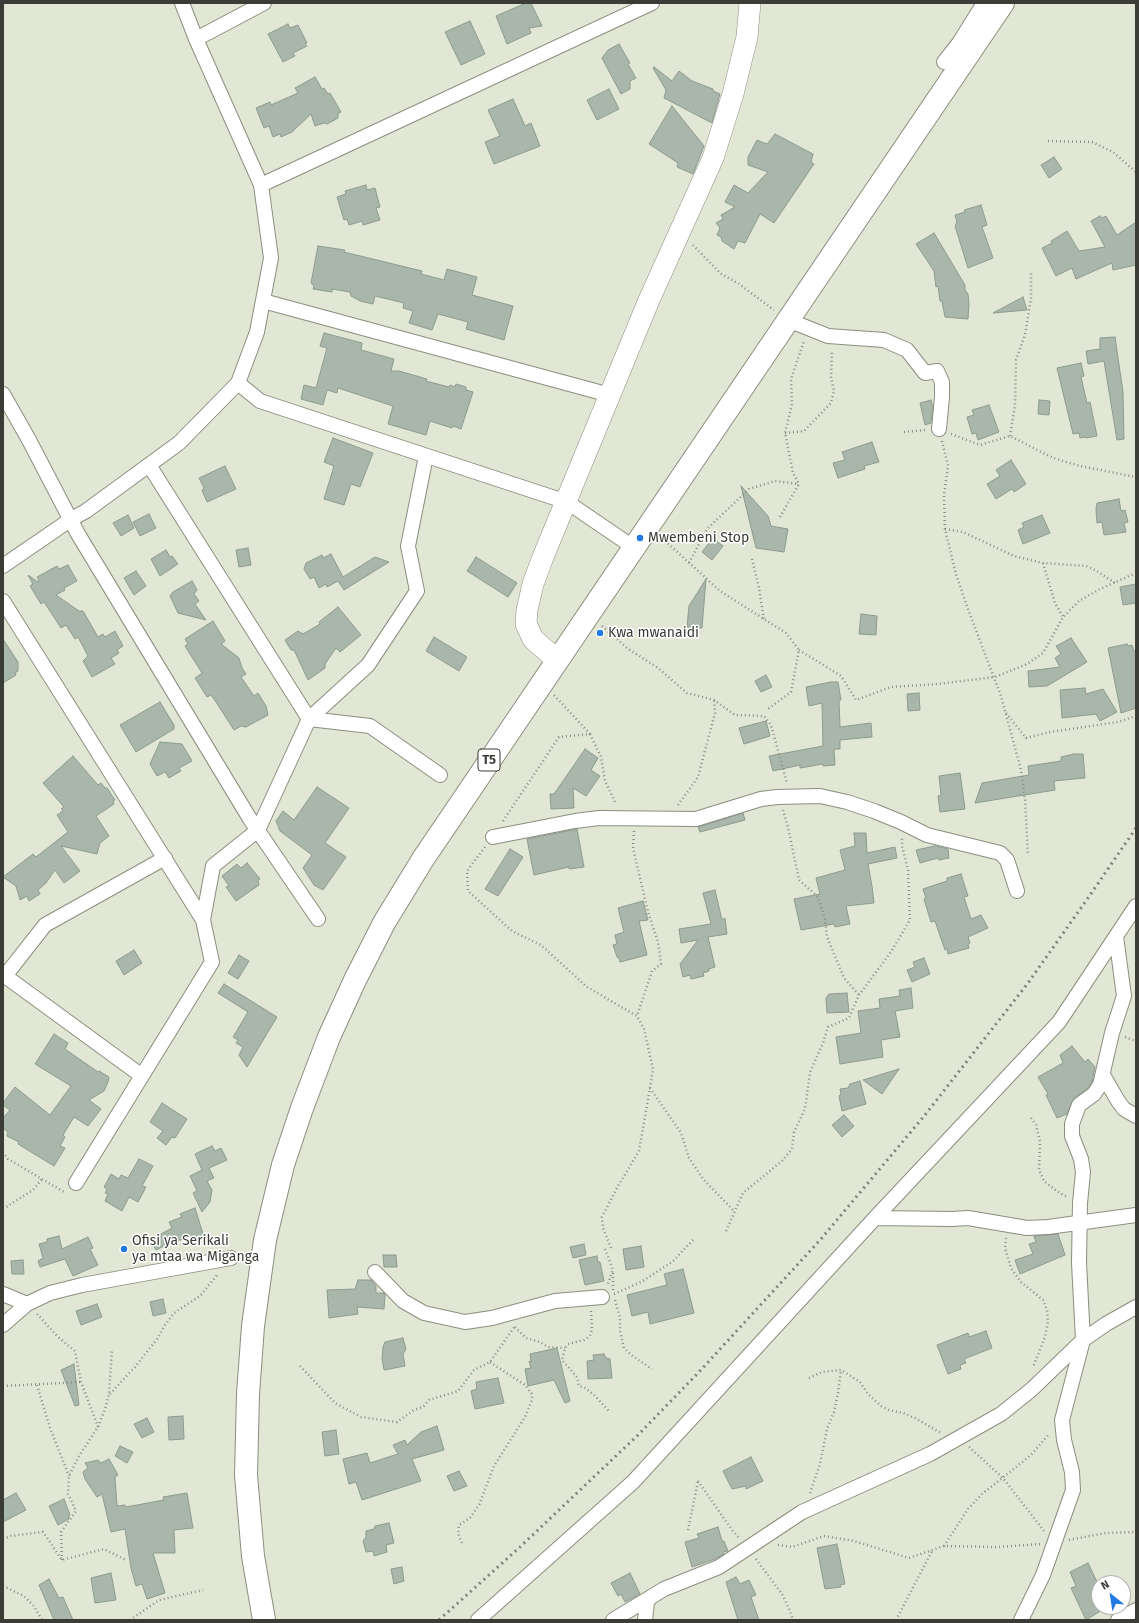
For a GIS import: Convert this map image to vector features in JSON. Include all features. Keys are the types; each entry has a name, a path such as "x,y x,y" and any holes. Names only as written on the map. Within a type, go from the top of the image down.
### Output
{"highway":[{"name":"T5","path":"264,1620 253,1556 247,1483 248,1394 252,1326 265,1240 283,1165 302,1108 329,1037 355,980 384,923 423,859 542,681 1003,3"}],"street":[{"path":"3,566 70,520 86,511 179,443 238,384 257,332 271,258 261,185 182,3"},
{"path":"196,38 264,3"},
{"path":"261,185 652,3"},
{"path":"557,660 533,639 526,624 527,610 533,584 649,300 713,158 733,94 747,37 750,3"},
{"path":"944,62 959,43 984,3"},
{"path":"263,301 610,396"},
{"path":"788,320 828,336 884,340 907,350 925,373 937,371 942,382 939,429"},
{"path":"238,384 260,401 567,502 633,547"},
{"path":"3,394 29,440 70,520 258,830 318,919"},
{"path":"203,920 213,866 258,830 309,719 368,664 417,591 408,546 426,456"},
{"path":"149,466 309,719"},
{"path":"3,601 203,920 212,962 76,1183"},
{"path":"309,719 370,726 440,776"},
{"path":"493,837 575,821 599,818 696,819 761,799 792,796 820,796 847,802 901,822 927,835 1000,854 1008,860 1017,891"},
{"path":"142,1076 5,976 45,926 165,858"},
{"path":"478,1620 634,1482 875,1218 1059,1022 1136,906"},
{"path":"1021,1620 1043,1575 1073,1490 1072,1472 1064,1440 1062,1420 1082,1340 1079,1222 1083,1172 1081,1159 1072,1136 1072,1124 1079,1105 1097,1091 1112,1033 1124,996 1116,936"},
{"path":"1102,1075 1124,1109 1136,1116"},
{"path":"875,1218 968,1218 1027,1228 1048,1227 1136,1215"},
{"path":"1122,1218 1136,1223"},
{"path":"3,1325 27,1304 50,1293 82,1285 231,1258"},
{"path":"375,1272 403,1301 424,1312 465,1322 492,1318 555,1301 608,1296"},
{"path":"3,1294 27,1304"},
{"path":"613,1620 664,1589 719,1567 753,1546 802,1512 930,1454 1001,1414 1019,1400 1082,1340 1106,1324 1136,1308"},
{"path":"645,1620 647,1602 651,1597"},
{"path":"1118,1620 1136,1610"}],"path":[{"path":"1048,141 1092,142 1113,152 1136,172"},
{"path":"681,230 702,256 720,273 739,284 788,320"},
{"path":"1010,436 1015,405 1016,360 1025,335 1031,298 1031,272"},
{"path":"799,484 793,473 786,433 792,404 791,379 804,341 811,328"},
{"path":"786,433 804,431 823,412 834,398 831,373 833,356 828,336"},
{"path":"939,429 948,466 944,495 945,529 956,574 969,612 995,676 1021,770 1025,800 1028,855"},
{"path":"904,432 939,429 980,445 1010,436 1053,458 1080,466 1136,477"},
{"path":"689,563 707,529 750,489 775,480 799,484"},
{"path":"780,518 799,484"},
{"path":"648,525 720,591 786,633 799,650 841,676 856,700 891,687 938,684 995,676 1027,664 1043,653 1063,617 1079,602 1100,589 1136,574"},
{"path":"945,529 963,532 1014,556 1043,563 1086,566 1097,570 1116,583"},
{"path":"752,559 759,588 764,620"},
{"path":"1043,563 1054,604 1063,617"},
{"path":"588,614 627,648 658,668 687,693 714,700 736,715 764,716 771,725 786,782 792,796"},
{"path":"768,709 791,692 799,650"},
{"path":"542,681 590,734 601,757 605,782 630,819 633,848 648,912 658,942 661,964 652,971 637,1016"},
{"path":"667,819 698,777 715,713 714,700"},
{"path":"1006,712 1026,738 1050,732 1118,722 1136,716"},
{"path":"590,734 559,737 493,837 467,871 468,891 512,931 541,945 587,987 637,1016 644,1029 653,1069 639,1151 602,1217 602,1228 611,1248"},
{"path":"778,797 788,826 799,880 818,897 825,919 827,937 844,978 859,995"},
{"path":"726,1231 743,1193 782,1161 792,1149 794,1132 805,1109 810,1072 828,1027 849,1018 859,995 891,952 910,920 908,870 902,846 901,822"},
{"path":"650,1088 681,1132 689,1158 704,1179 734,1211"},
{"path":"1032,1118 1036,1125 1040,1142 1039,1170 1044,1181 1058,1192 1080,1203"},
{"path":"3,1152 8,1159 66,1193"},
{"path":"3,1209 33,1190 42,1179"},
{"path":"1007,1225 1005,1248 1011,1268 1020,1282 1043,1300 1047,1310 1048,1322 1045,1337 1033,1368"},
{"path":"609,1410 594,1395 585,1388 579,1386 577,1378 562,1360 565,1348 568,1344 584,1340 590,1336 592,1329 592,1302 641,1282 672,1262 694,1238"},
{"path":"605,1249 613,1270 608,1296 620,1318 620,1331 624,1348 631,1355 652,1369"},
{"path":"109,1394 135,1367 158,1339 165,1325 174,1313 200,1296 231,1258"},
{"path":"608,1296 613,1270"},
{"path":"27,1304 58,1337 75,1351 81,1382 98,1427"},
{"path":"300,1366 335,1403 361,1418 397,1422 414,1410 423,1407 429,1400 458,1391 474,1370 490,1362 515,1327 526,1308"},
{"path":"515,1327 526,1338 540,1342 548,1347 565,1348"},
{"path":"62,1560 61,1532 76,1512 68,1494 69,1476 79,1456 98,1427 109,1394 112,1349"},
{"path":"462,1543 458,1533 459,1525 470,1518 479,1505 494,1466 527,1413 532,1400 532,1394 526,1385 490,1362"},
{"path":"802,1512 820,1464 827,1428 834,1412 841,1370"},
{"path":"809,1378 822,1372 841,1370 860,1382 871,1398 881,1406 915,1418 927,1426 969,1447 1003,1478 1054,1543"},
{"path":"3,1386 81,1382"},
{"path":"36,1384 50,1428 69,1476"},
{"path":"944,1546 968,1509 982,1494 1030,1456 1062,1420"},
{"path":"688,1530 698,1482 732,1530 753,1546 782,1594 793,1620"},
{"path":"3,1539 11,1536 43,1532 62,1560"},
{"path":"753,1546 792,1547 824,1536 854,1541 909,1558 944,1546 997,1547 1054,1543 1106,1533 1136,1532"},
{"path":"62,1560 104,1548 126,1560"},
{"path":"896,1620 932,1550"},
{"path":"3,1586 24,1596 34,1606 42,1620"},
{"path":"130,1620 159,1600 203,1590"}],"building":[{"path":"526,3 531,3 542,26 529,28 531,33 507,44 496,16"},
{"path":"470,21 485,54 461,65 445,32"},
{"path":"288,24 290,28 298,25 307,46 293,53 295,56 283,62 268,34"},
{"path":"619,44 630,63 628,64 636,78 630,81 630,89 621,94 602,58 608,50"},
{"path":"654,67 672,81 679,71 692,81 713,89 713,91 720,94 712,123 664,98 666,90 653,68"},
{"path":"315,77 322,89 324,88 328,94 330,93 341,112 338,114 338,118 327,124 324,123 315,126 311,114 292,132 281,137 280,134 273,137 269,126 264,128 256,108 270,102 271,105 298,93 295,88"},
{"path":"609,89 619,109 597,120 587,100"},
{"path":"513,99 525,126 531,123 540,146 494,164 485,142 500,136 488,110"},
{"path":"672,106 704,146 693,174 677,167 678,163 649,144"},
{"path":"775,134 813,154 811,162 814,164 774,223 760,214 745,243 738,241 734,249 722,241 721,237 717,235 720,228 716,223 723,219 721,215 735,207 725,202 734,185 748,193 768,172 748,165 748,157 757,140 767,144"},
{"path":"1054,157 1062,169 1049,178 1041,165"},
{"path":"366,185 367,190 375,188 380,207 376,208 380,220 363,225 362,221 349,225 347,219 344,220 337,197 346,194 345,191"},
{"path":"981,205 987,225 982,227 993,258 968,268 955,226 957,222 955,215 965,212 964,210"},
{"path":"1100,216 1102,218 1106,216 1117,235 1136,222 1136,265 1113,270 1112,263 1076,279 1072,268 1056,276 1042,248 1052,243 1051,241 1067,231 1079,251 1105,247 1091,221"},
{"path":"934,233 965,285 969,304 968,319 945,317 942,301 940,301 938,286 936,287 934,271 916,244"},
{"path":"318,246 345,250 344,252 422,271 421,274 444,280 447,269 477,277 472,295 513,306 504,340 466,329 468,322 438,314 432,330 409,323 413,311 403,308 404,303 375,296 373,304 360,301 351,296 350,292 332,289 332,292 313,289 314,286 311,283"},
{"path":"1023,297 1027,310 993,313"},
{"path":"324,333 362,343 361,350 394,359 391,371 399,371 427,379 426,381 449,387 450,385 455,387 456,384 466,387 466,390 473,392 461,429 453,426 452,428 430,421 426,435 388,424 393,406 338,388 337,393 327,390 323,405 301,399 304,385 316,388 327,348 320,346"},
{"path":"1115,337 1123,392 1124,439 1117,440 1104,361 1088,364 1086,351 1100,349 1100,338"},
{"path":"1081,363 1084,376 1081,377 1087,403 1090,402 1097,436 1086,438 1080,438 1079,433 1073,434 1057,368"},
{"path":"931,400 933,407 931,423 925,425 920,403"},
{"path":"1039,400 1050,401 1049,415 1038,414"},
{"path":"989,405 999,432 978,440 976,433 972,434 967,417 974,415 972,410"},
{"path":"333,438 373,453 360,487 351,484 344,505 324,499 334,466 324,462"},
{"path":"872,442 879,462 864,466 865,469 838,478 833,463 845,460 842,452"},
{"path":"1011,460 1026,484 1014,492 1012,489 996,499 987,484 1000,476 996,470"},
{"path":"225,466 236,489 207,502 202,490 204,488 199,478"},
{"path":"741,486 768,516 771,526 788,529 784,552 756,548"},
{"path":"1119,499 1121,511 1125,510 1128,522 1124,523 1126,532 1104,535 1102,522 1097,523 1097,503"},
{"path":"149,514 156,528 140,536 133,522"},
{"path":"128,515 134,528 121,536 113,523"},
{"path":"1042,515 1050,533 1023,544 1018,530 1024,527 1022,523"},
{"path":"713,538 723,546 712,560 702,552"},
{"path":"248,548 251,565 239,567 236,550"},
{"path":"166,550 170,557 172,556 178,564 160,576 151,559"},
{"path":"331,554 343,577 375,557 389,562 344,590 338,581 327,587 326,584 319,588 314,577 310,579 304,569 306,563 322,555 323,558"},
{"path":"476,557 517,583 508,597 467,571"},
{"path":"68,565 77,581 64,588 65,590 56,595 79,611 83,611 98,637 103,634 105,637 115,631 123,646 117,650 119,653 111,658 115,664 92,677 83,661 88,656 78,637 75,639 66,625 61,628 44,602 41,604 30,586 33,584 28,575 38,582 37,577 57,566 59,569"},
{"path":"136,571 146,586 134,595 124,578"},
{"path":"706,579 702,628 687,627 689,606"},
{"path":"192,581 197,590 194,594 199,601 195,604 206,620 178,613 170,596 173,592"},
{"path":"1136,584 1136,603 1123,605 1120,587"},
{"path":"338,607 361,635 340,652 336,648 325,664 325,668 308,680 294,650 291,650 285,640 298,631 303,634 320,624 319,622"},
{"path":"861,614 877,616 876,635 859,634"},
{"path":"213,621 225,641 221,644 239,658 242,668 246,674 241,677 254,696 258,693 266,706 268,715 246,727 241,726 234,730 211,695 207,697 195,678 202,673 185,646 188,644 185,639"},
{"path":"434,637 467,657 459,671 426,651"},
{"path":"1071,638 1087,662 1047,686 1029,687 1028,671 1060,667 1055,658 1061,654 1056,646"},
{"path":"3,639 18,662 18,671 15,673 16,675 3,683"},
{"path":"1127,644 1128,646 1132,645 1134,651 1136,652 1136,708 1121,713 1108,648"},
{"path":"766,675 772,687 761,692 755,681"},
{"path":"838,682 841,700 839,700 840,727 871,723 872,737 840,740 840,749 834,749 835,765 823,766 823,764 800,768 800,765 773,771 769,756 823,746 822,703 809,706 806,687"},
{"path":"1085,688 1086,694 1103,689 1117,712 1100,721 1096,714 1062,718 1060,690"},
{"path":"919,693 920,710 908,711 907,694"},
{"path":"160,702 174,725 174,729 136,752 120,725"},
{"path":"766,721 770,736 744,744 739,728"},
{"path":"160,742 182,744 192,761 179,768 181,771 169,778 165,772 157,776 150,764"},
{"path":"585,749 598,758 591,770 600,776 586,796 573,788 574,808 551,809 550,794 554,794"},
{"path":"1074,754 1083,754 1085,778 1054,781 1055,790 975,803 982,783 1029,775 1028,766 1061,761 1061,757"},
{"path":"73,756 98,785 101,783 105,788 107,788 115,800 113,801 114,804 96,816 109,836 100,843 97,854 61,846 80,871 64,883 55,870 46,883 38,890 40,894 29,901 27,896 20,900 16,886 3,877 33,854 36,857 68,832 57,815 63,811 61,809 64,807 43,783"},
{"path":"960,773 965,809 940,812 938,796 941,795 939,776"},
{"path":"317,787 349,808 325,843 346,857 323,890 314,885 303,868 312,855 280,831 276,821 283,811 294,820"},
{"path":"743,813 745,820 700,832 698,827"},
{"path":"577,829 584,867 569,869 569,867 534,875 527,839"},
{"path":"854,833 866,833 867,853 895,847 897,858 868,864 874,903 846,906 850,924 835,927 834,924 801,930 794,899 820,894 816,878 845,870 840,850 855,846"},
{"path":"935,846 948,849 949,858 939,860 938,858 920,863 916,850"},
{"path":"510,849 523,857 498,896 485,889"},
{"path":"247,863 260,879 258,880 259,885 236,901 226,887 229,886 222,876 237,864 241,868"},
{"path":"961,874 968,896 964,897 971,919 981,915 988,928 968,937 970,943 968,944 969,948 948,954 947,949 945,950 935,921 931,922 924,899 926,898 923,889 947,881 947,878"},
{"path":"715,890 722,920 725,918 727,934 708,937 715,967 703,973 704,976 691,979 690,975 683,977 680,964 698,940 681,943 679,929 711,924 703,893"},
{"path":"643,901 648,920 639,921 647,955 620,962 613,945 617,944 615,935 624,932 618,908"},
{"path":"134,950 142,963 124,975 116,961"},
{"path":"239,955 249,961 238,979 228,973"},
{"path":"924,958 930,974 912,982 907,970 915,967 913,962"},
{"path":"224,984 277,1017 247,1067 239,1055 243,1047 236,1043 238,1040 233,1037 248,1012 218,993"},
{"path":"911,988 913,1008 895,1011 900,1037 881,1040 883,1057 840,1064 836,1037 861,1033 858,1011 880,1008 879,999 900,996 899,990"},
{"path":"847,993 849,1012 827,1013 826,998 829,994"},
{"path":"54,1034 68,1043 65,1049 98,1072 99,1071 109,1077 104,1091 89,1100 101,1109 88,1126 74,1117 63,1135 65,1137 60,1146 65,1148 54,1166 18,1144 19,1142 7,1136 8,1132 3,1128 3,1118 10,1110 3,1105 3,1103 15,1087 50,1115 71,1086 35,1064"},
{"path":"1072,1046 1085,1062 1088,1059 1095,1067 1092,1082 1088,1088 1074,1098 1067,1114 1057,1118 1046,1095 1048,1094 1038,1077 1063,1063 1060,1055"},
{"path":"899,1069 882,1094 863,1080"},
{"path":"860,1081 866,1104 842,1111 839,1096 841,1094 840,1089 848,1088 850,1084"},
{"path":"162,1103 187,1119 175,1138 172,1137 166,1145 157,1138 163,1131 150,1122"},
{"path":"844,1115 854,1126 842,1137 832,1125"},
{"path":"212,1146 215,1151 221,1148 227,1160 209,1168 214,1178 207,1181 212,1190 210,1202 202,1212 193,1193 197,1191 190,1176 202,1170 195,1154"},
{"path":"139,1159 153,1166 142,1186 146,1187 138,1202 129,1197 122,1211 105,1201 108,1194 105,1193 107,1189 104,1187 111,1174 119,1179 121,1175 128,1178"},
{"path":"195,1208 204,1237 193,1241 191,1236 177,1241 176,1240 156,1250 150,1240 172,1228 169,1222 182,1217 180,1214"},
{"path":"1058,1234 1065,1255 1020,1274 1015,1260 1033,1254 1029,1244 1036,1242 1034,1236"},
{"path":"59,1236 62,1249 88,1237 93,1248 90,1249 98,1265 73,1276 65,1259 40,1267 38,1261 43,1258 39,1244 47,1242 47,1239"},
{"path":"584,1244 586,1255 573,1258 570,1247"},
{"path":"641,1246 644,1267 626,1270 623,1249"},
{"path":"383,1255 396,1255 397,1267 384,1267"},
{"path":"597,1256 598,1262 600,1262 604,1281 585,1285 579,1260"},
{"path":"23,1260 24,1274 12,1274 11,1261"},
{"path":"683,1269 694,1313 650,1324 648,1312 632,1316 627,1295 667,1285 664,1274"},
{"path":"358,1280 371,1280 376,1286 376,1293 384,1293 384,1309 357,1307 358,1314 329,1318 327,1290 355,1289"},
{"path":"163,1299 166,1313 153,1316 150,1302"},
{"path":"97,1304 102,1317 81,1325 76,1311"},
{"path":"986,1331 992,1348 964,1359 966,1363 960,1365 961,1369 948,1374 937,1345 968,1333 969,1337"},
{"path":"403,1338 406,1349 403,1354 405,1366 384,1370 382,1359 385,1342"},
{"path":"557,1348 570,1401 565,1403 554,1380 528,1386 525,1369 531,1368 529,1361 531,1362 530,1354"},
{"path":"604,1354 606,1358 610,1359 612,1378 588,1379 587,1361 594,1360 593,1355"},
{"path":"74,1364 79,1405 75,1406 61,1370"},
{"path":"498,1378 504,1403 475,1409 471,1391 477,1389 476,1382"},
{"path":"183,1416 184,1439 169,1440 168,1417"},
{"path":"147,1418 154,1432 142,1438 134,1424"},
{"path":"437,1426 444,1450 412,1459 421,1481 362,1500 356,1482 349,1484 343,1459 367,1453 370,1463 398,1454 393,1445 405,1440 407,1445 421,1432"},
{"path":"336,1430 339,1454 325,1456 322,1432"},
{"path":"120,1446 133,1452 127,1463 115,1456"},
{"path":"751,1457 763,1481 746,1489 746,1486 732,1489 723,1471"},
{"path":"109,1459 118,1475 115,1477 117,1506 125,1505 126,1507 164,1500 163,1497 187,1493 193,1528 174,1530 175,1553 153,1553 165,1593 147,1599 142,1584 136,1586 131,1568 125,1529 111,1532 102,1494 97,1497 85,1479 83,1472 88,1468 85,1463 98,1460 101,1463"},
{"path":"459,1471 467,1486 454,1491 447,1476"},
{"path":"16,1493 26,1510 3,1522 3,1500"},
{"path":"64,1499 70,1515 69,1519 58,1525 49,1506"},
{"path":"389,1523 394,1543 386,1545 387,1552 374,1556 373,1551 366,1552 363,1541 366,1537 366,1531 374,1529 375,1526"},
{"path":"718,1527 722,1541 724,1541 728,1551 723,1552 724,1554 715,1559 692,1567 685,1542 699,1538 697,1534"},
{"path":"837,1544 845,1584 840,1585 841,1587 825,1589 817,1548"},
{"path":"1088,1563 1094,1575 1091,1575 1091,1615 1094,1615 1086,1620 1071,1588 1076,1586 1070,1572"},
{"path":"402,1567 404,1581 394,1584 391,1569"},
{"path":"111,1573 116,1600 95,1603 91,1578"},
{"path":"630,1573 640,1594 625,1602 621,1594 618,1596 611,1583"},
{"path":"736,1577 740,1584 749,1580 756,1595 751,1597 759,1620 738,1620 726,1582"},
{"path":"49,1579 59,1598 63,1597 73,1620 54,1620 39,1585"}],"railway":[{"path":"439,1620 520,1547 637,1436 699,1372 821,1239 925,1115 1028,983 1136,828"}],"place":[{"name":"Mwembeni Stop","path":"640,538"},
{"name":"Kwa mwanaidi","path":"600,633"},
{"name":"Ofisi ya Serikali ya mtaa wa Miganga","path":"124,1249"}]}
